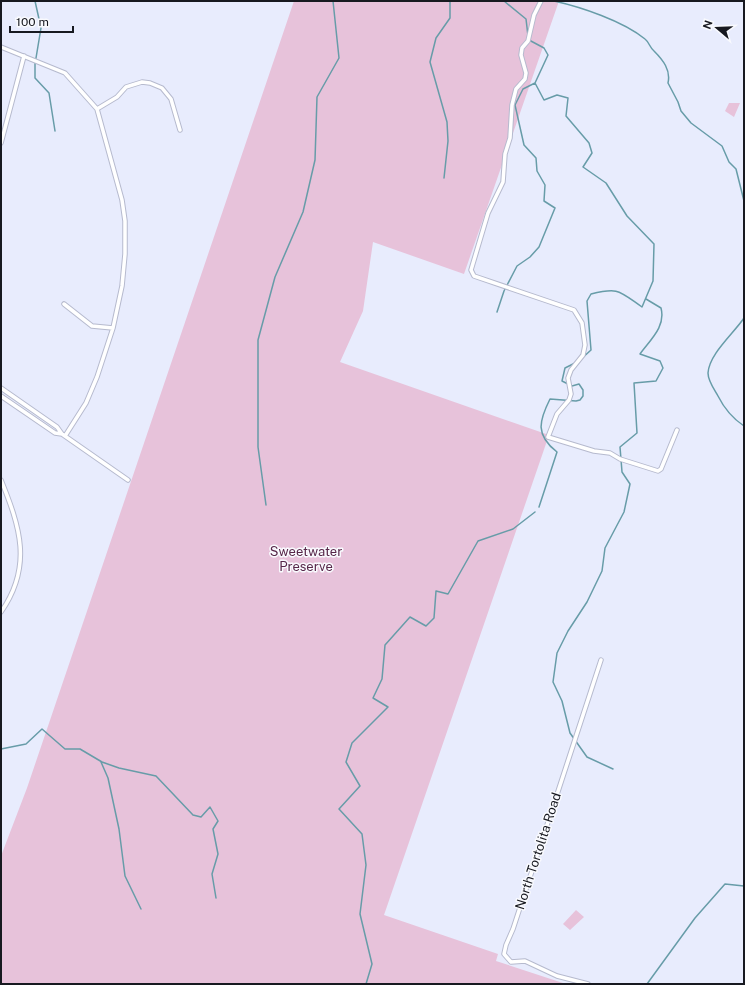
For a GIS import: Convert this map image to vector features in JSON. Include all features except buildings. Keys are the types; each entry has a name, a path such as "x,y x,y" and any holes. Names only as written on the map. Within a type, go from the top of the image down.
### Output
{"street":[{"path":"541,1 534,15 528,41 522,48 521,55 526,73 525,79 516,89 512,105 510,138 505,154 503,182 488,213 471,270 474,276 574,310 582,323 585,344 583,356 571,370 568,378 571,394 569,400 557,414 548,437 594,451 610,453 620,459 653,470 661,469 676,430"},
{"path":"1,47 65,74 97,109 122,200 125,221 125,254 122,286 113,328 88,399 64,435"},
{"path":"1,143 24,56"},
{"path":"97,109 117,97 126,87 142,82 150,83 162,88 171,99 180,130"},
{"path":"64,304 92,326 113,328"},
{"path":"1,388 57,427 64,435 128,480"},
{"path":"1,396 55,433 64,435"},
{"path":"1,480 19,528 21,544 19,571 8,602 1,612"},
{"name":"North Tortolita Road","path":"588,984 557,976 524,961 511,962 504,954 601,660"}],"green space":[{"name":"Sweetwater Preserve","path":"294,1 559,1 464,274 373,242 363,311 340,362 549,435 384,915 498,954 496,961 566,984 1,984 1,856 27,788"},
{"path":"729,103 740,103 734,117 725,111"},
{"path":"576,910 584,917 570,930 563,924"}],"waterway":[{"path":"35,1 41,28 35,64 35,78 49,93 55,131"},
{"path":"266,505 258,447 258,340 275,277 303,212 315,160 317,97 339,58 333,1"},
{"path":"444,178 448,141 447,122 430,62 436,38 450,18 450,1"},
{"path":"504,1 526,19 528,36"},
{"path":"554,1 577,7 614,21 636,32 646,40 666,66 669,78 668,83 681,111 691,123 722,146 729,162 736,169 744,201"},
{"path":"529,40 544,48 548,55 535,83 544,100 557,95 568,98 566,116 589,143 592,153 583,167 606,183 627,216 654,244 653,281 642,307 618,292 608,291 591,294 587,301 591,350 580,360"},
{"path":"497,312 504,291 517,266 530,257 539,247 555,208 544,201 545,185 537,171 536,158 524,145 515,105 523,89 535,83"},
{"path":"613,769 587,757 570,733 562,701 553,682 557,653 568,631 587,602 602,571 605,548 624,512 630,484 622,472 620,447 637,433 634,383 656,381 663,368 660,361 640,354 656,333 662,315 661,308 646,299"},
{"path":"744,318 717,351 709,366 708,373 710,382 723,405 732,416 744,426"},
{"path":"539,507 557,452 550,446 542,434 541,427 543,414 550,399 576,401 580,400 583,396 583,390 579,384 572,386 562,381 565,368 575,363"},
{"path":"366,984 372,964 360,914 366,865 362,834 339,809 360,786 346,762 352,743 388,707 373,698 382,679 385,645 410,617 426,626 434,618 436,591 448,594 478,541 513,529 535,512"},
{"path":"1,749 26,744 42,729 65,749 80,749 102,762 119,768 156,776 193,815 201,817 210,807 218,821 213,829 218,854 212,874 216,898"},
{"path":"101,762 108,778 119,829 125,876 141,909"},
{"path":"647,984 695,918 725,884 744,886"}]}
